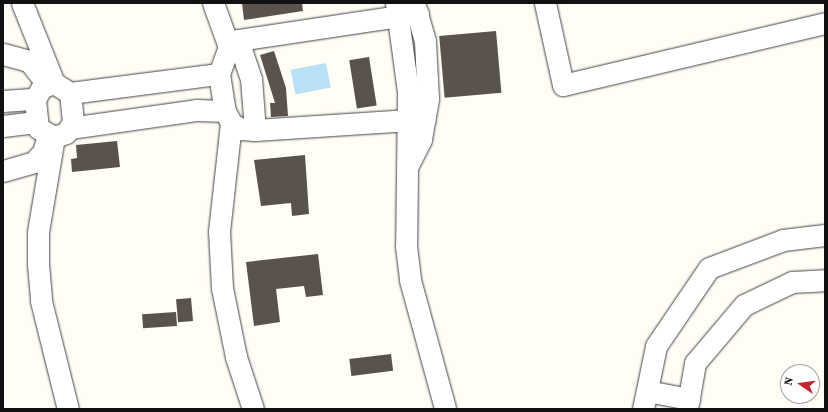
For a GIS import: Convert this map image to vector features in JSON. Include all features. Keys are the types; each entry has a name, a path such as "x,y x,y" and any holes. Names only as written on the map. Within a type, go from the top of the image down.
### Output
{"street":[{"path":"22,3 51,90 52,131 38,232 38,264 41,301 68,409"},
{"path":"213,3 251,79 255,130"},
{"path":"545,3 564,85 825,22"},
{"path":"234,43 407,9 406,69 416,119 407,168 406,246 410,280 445,408"},
{"path":"234,43 219,74 228,117 219,231 222,288 236,357 253,409"},
{"path":"3,54 29,61 51,90 52,131 43,152 34,162 3,171"},
{"path":"3,101 51,90 219,74"},
{"path":"3,126 52,131 196,110 228,117 241,129 255,130 416,119"},
{"path":"825,235 783,240 709,268 656,346 645,400 688,404 696,363 744,305 792,282 825,280"}],"water":[{"path":"326,63 331,88 295,94 291,70"}],"building":[{"path":"242,3 302,3 303,11 244,20"},
{"path":"496,31 501,93 445,98 439,36"},
{"path":"274,51 286,88 288,116 271,117 270,103 275,103 260,55"},
{"path":"369,57 377,105 357,109 349,60"},
{"path":"117,141 120,167 72,172 71,159 77,158 76,145"},
{"path":"305,155 309,214 292,216 291,203 261,206 254,160"},
{"path":"318,254 323,295 306,297 304,286 276,289 280,322 254,326 246,262"},
{"path":"191,298 193,321 178,322 176,299"},
{"path":"176,312 177,326 143,328 142,314"},
{"path":"391,354 393,371 351,376 349,359"}]}
